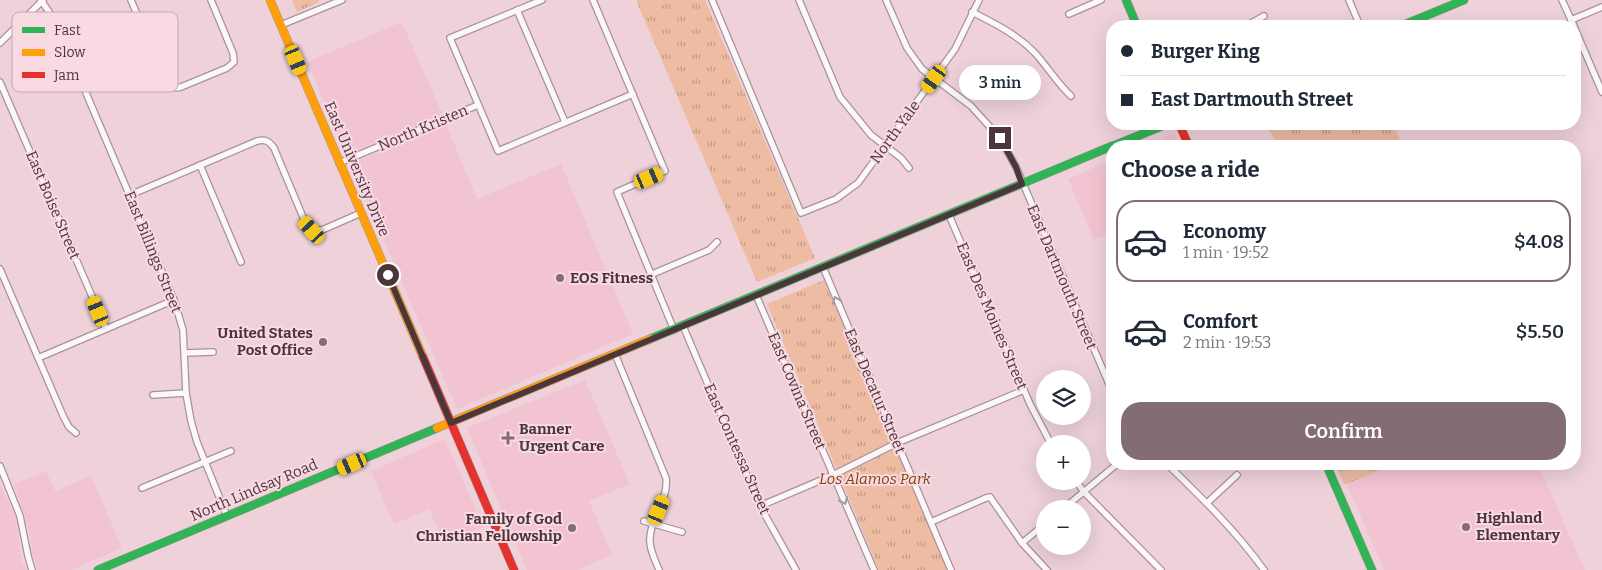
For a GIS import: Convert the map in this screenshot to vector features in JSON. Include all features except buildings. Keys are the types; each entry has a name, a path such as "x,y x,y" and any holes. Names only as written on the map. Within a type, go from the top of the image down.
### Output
{"main road":[{"name":"East University Drive","path":"270,0 514,570"},
{"path":"1126,0 1134,20"},
{"path":"1416,20 1464,0"},
{"name":"North Lindsay Road","path":"1128,140 1152,130"},
{"name":"North Lindsay Road","path":"98,570 1106,149"},
{"path":"1329,470 1372,570"}],"street":[{"path":"30,12 42,0"},
{"name":"East Billings Street","path":"42,0 49,12"},
{"path":"131,0 136,12"},
{"path":"178,87 227,68 234,62 233,53 211,0"},
{"path":"281,25 330,2 342,0"},
{"path":"542,0 450,38 498,151 633,94"},
{"path":"593,0 665,171 616,192 674,330"},
{"name":"North Yale","path":"712,0 802,213 836,199 858,183 955,49 979,0"},
{"path":"799,0 840,97 871,135 904,161 909,168"},
{"name":"East Dartmouth Street","path":"886,0 907,48 922,69 971,106 1000,138 1016,167 1106,377"},
{"path":"1069,14 1101,0"},
{"path":"1349,0 1357,20"},
{"path":"1562,0 1571,20 1602,7"},
{"path":"517,10 565,122"},
{"path":"972,12 1001,27 1032,50 1046,65 1059,85 1071,96"},
{"path":"1257,20 1264,16"},
{"path":"0,43 12,31"},
{"path":"1581,44 1602,92"},
{"name":"East Boise Street","path":"0,82 106,328"},
{"name":"East Billings Street","path":"86,92 174,300 183,330 186,393 191,421 227,516"},
{"name":"North Kristen","path":"339,162 478,105"},
{"path":"130,195 257,141 267,141 274,148 305,222 312,230 322,230 361,213"},
{"path":"200,165 241,262"},
{"name":"East Des Moines Street","path":"949,215 1024,390 1046,435"},
{"path":"650,275 708,250 717,242"},
{"name":"East Decatur Street","path":"823,267 951,570"},
{"path":"0,269 64,418 76,433"},
{"name":"East Covina Street","path":"756,295 874,570"},
{"path":"38,358 174,300"},
{"name":"East Contessa Street","path":"683,326 760,506 796,570"},
{"path":"185,353 213,352"},
{"path":"615,354 666,478 666,492 650,536 650,543 659,570"},
{"path":"760,506 833,475 897,443 1024,390"},
{"path":"153,395 186,393"},
{"path":"142,488 231,450"},
{"path":"0,466 20,516 32,570"},
{"path":"1074,500 1111,470"},
{"path":"1173,470 1208,503 1249,549 1264,570"},
{"path":"1208,503 1237,475"},
{"path":"1084,492 1161,570"},
{"path":"931,522 990,497 1022,543 1047,570"},
{"path":"644,522 682,532"},
{"path":"1022,543 1036,531"}],"shaded area":[{"path":"402,22 442,114 347,154 307,62"},
{"path":"446,124 477,199 561,164 633,334 457,409 351,164"},
{"path":"1175,133 1178,140 1158,140"},
{"path":"1106,163 1106,235 1094,240 1068,179"},
{"path":"585,380 630,484 589,501 612,555 578,570 527,570 467,428"},
{"path":"445,439 483,527 444,543 429,509 394,524 371,471"},
{"name":"Highland Elementary","path":"1381,470 1541,470 1585,570 1384,570 1347,484"},
{"path":"46,471 55,491 91,476 122,548 71,570 38,570 32,553 25,517 14,484"},
{"path":"0,484 16,519 22,563 26,570 0,570"}],"green space":[{"path":"292,0 319,0 319,2 297,12"},
{"path":"636,0 705,0 815,258 757,282"},
{"path":"1270,130 1396,130 1400,140 1274,140"},
{"name":"Los Alamos Park","path":"824,280 948,570 879,570 767,304"},
{"path":"1338,470 1381,470 1347,484 1344,484"}],"traffic: fast":[{"path":"1126,0 1134,20"},
{"path":"1416,20 1464,0"},
{"path":"1128,140 1152,130"},
{"path":"650,339 1106,149"},
{"path":"98,570 437,428"},
{"path":"1329,470 1372,570"}],"traffic: slow":[{"path":"270,0 423,357"},
{"path":"437,428 650,339"}],"traffic: jam":[{"path":"1182,130 1186,140"},
{"path":"423,357 514,570"}],"place":[{"name":"EOS Fitness","path":"560,278"},
{"name":"United States Post Office","path":"323,342"},
{"name":"Banner Urgent Care","path":"508,438"},
{"name":"Highland Elementary","path":"1466,527"},
{"name":"Family of God Christian Fellowship","path":"572,528"}],"route":[{"path":"388,275 451,423 1022,184 1016,167 1000,138"}]}
